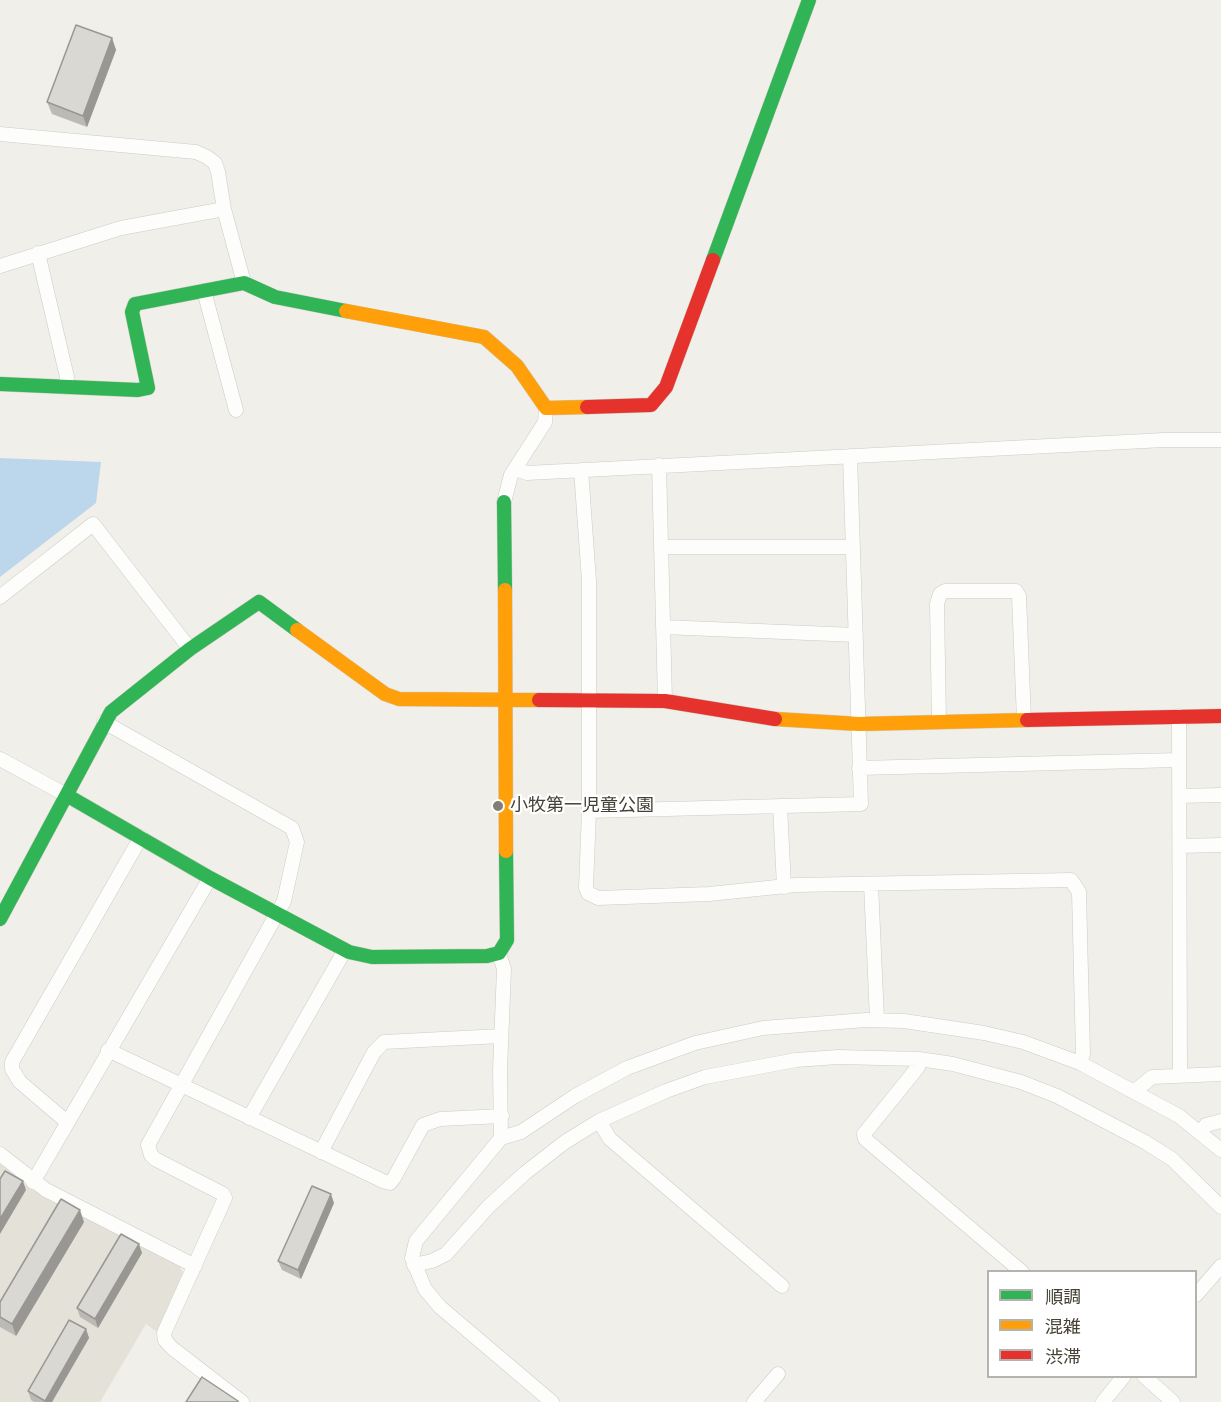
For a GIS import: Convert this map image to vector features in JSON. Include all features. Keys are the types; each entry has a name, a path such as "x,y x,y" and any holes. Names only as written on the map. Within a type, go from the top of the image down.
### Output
{"street":[{"path":"546,408 651,405 662,394 809,0"},
{"path":"0,134 196,152 215,163 224,209 244,283"},
{"path":"0,266 38,252 121,228 224,209"},
{"path":"38,252 67,377 65,387"},
{"path":"0,384 138,390 148,388 132,312 135,304 244,283 275,297 484,337 511,360 546,408 545,422 515,469 504,502 507,940 499,953 487,956 372,957 345,950 210,878 0,759"},
{"path":"204,291 236,410"},
{"path":"515,469 527,473 1164,440 1221,440"},
{"path":"589,811 861,804 850,456"},
{"path":"659,465 665,701"},
{"path":"581,470 589,581 587,701 589,811 586,888 598,898 710,894 784,887 1071,880 1075,883 1078,892 1083,1054 1080,1063"},
{"path":"0,597 93,524 190,649"},
{"path":"661,547 853,547"},
{"path":"939,722 937,604 940,594 945,591 1016,591 1019,596 1024,720"},
{"path":"0,919 68,796 104,722 117,705 190,649 259,602 385,694 399,699 505,702 665,701 788,721 859,724 1221,716"},
{"path":"663,627 856,635"},
{"path":"1179,716 1180,1075"},
{"path":"104,722 292,828 297,842 287,891 277,913 179,1085 148,1145 155,1159 223,1194 225,1198 164,1333 165,1340 242,1402"},
{"path":"859,768 1179,760"},
{"path":"1179,796 1221,795"},
{"path":"780,806 784,887"},
{"path":"67,1122 20,1082 12,1069 12,1062 141,837"},
{"path":"1180,846 1221,845"},
{"path":"33,1182 210,878"},
{"path":"871,884 877,1020"},
{"path":"249,1118 345,950"},
{"path":"499,953 504,969 501,1036 501,1138"},
{"path":"552,1402 440,1307 425,1289 414,1265 412,1252 416,1241 501,1138 521,1132 575,1096 627,1068 695,1043 763,1028 828,1021 877,1020 938,1024 1023,1042 1080,1063 1135,1091 1201,1132 1221,1150"},
{"path":"321,1152 374,1052 384,1042 501,1036"},
{"path":"108,1050 390,1183 423,1125 440,1119 502,1116"},
{"path":"414,1265 432,1261 446,1254 489,1206 525,1173 565,1142 599,1121 666,1090 705,1077 796,1059 838,1057 919,1059 952,1064 1021,1082 1098,1116 1172,1159 1221,1207"},
{"path":"919,1059 918,1066 864,1134 865,1138 1020,1270"},
{"path":"1135,1091 1152,1077 1221,1074"},
{"path":"599,1121 610,1139 782,1286"},
{"path":"1201,1132 1206,1125 1221,1121"},
{"path":"0,1154 33,1182 195,1266"},
{"path":"1197,1294 1221,1266"},
{"path":"754,1402 778,1374"},
{"path":"1103,1402 1123,1378"},
{"path":"1145,1378 1173,1402"}],"shaded area":[{"path":"0,1161 29,1188 179,1265 183,1273 157,1332 146,1324 100,1402 0,1402"}],"water":[{"path":"0,458 101,462 96,503 0,577"}],"building":[{"path":"76,25 112,38 83,116 47,102"},
{"path":"5,1171 23,1181 0,1219 0,1179"},
{"path":"312,1186 331,1194 298,1270 278,1261"},
{"path":"61,1199 80,1210 12,1324 0,1317 0,1302"},
{"path":"121,1234 139,1244 95,1319 77,1308"},
{"path":"69,1320 86,1329 45,1401 28,1391"},
{"path":"202,1377 238,1401 238,1402 186,1402"}],"traffic: fast":[{"path":"713,260 809,0"},
{"path":"0,384 138,390 148,388 132,312 135,304 244,283 275,297 346,311"},
{"path":"504,502 505,590"},
{"path":"0,919 111,712 190,649 259,602 297,630"},
{"path":"68,796 210,878 349,952 372,957 487,956 499,953 507,940 506,851"}],"traffic: slow":[{"path":"346,311 484,337 517,366 546,408 587,407"},
{"path":"505,590 506,851"},
{"path":"297,630 385,694 399,699 539,700"},
{"path":"775,719 859,724 1027,720"}],"traffic: jam":[{"path":"587,407 651,405 666,387 713,260"},
{"path":"539,700 665,701 775,719"},
{"path":"1027,720 1221,716"}],"place":[{"name":"小牧第一児童公園","path":"498,806"}]}
